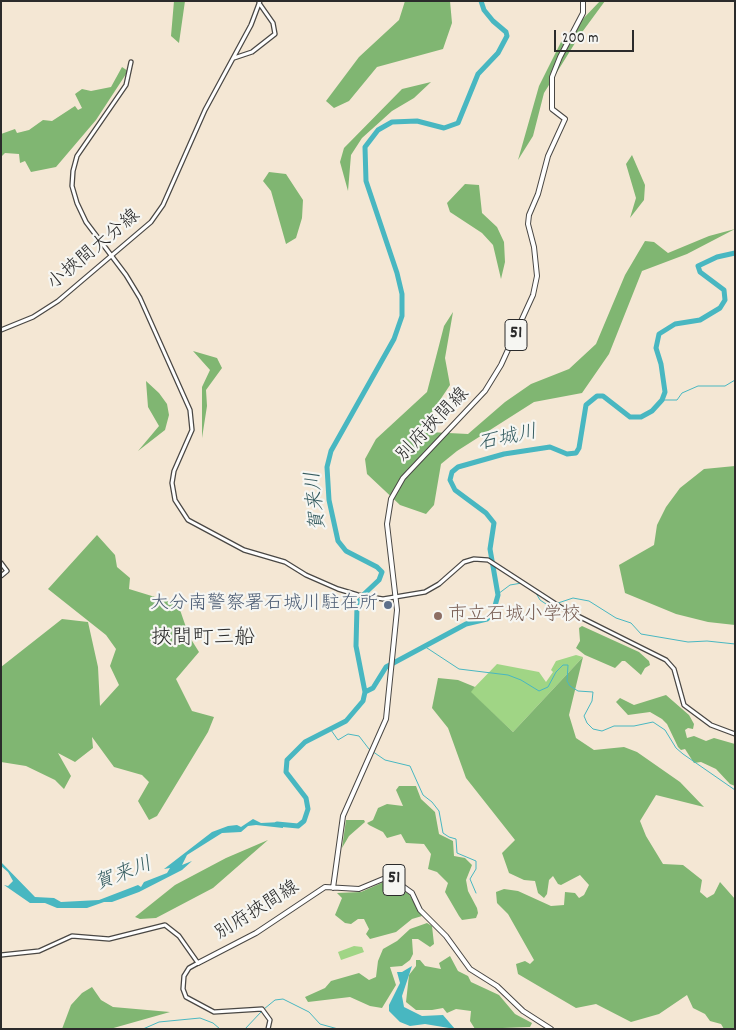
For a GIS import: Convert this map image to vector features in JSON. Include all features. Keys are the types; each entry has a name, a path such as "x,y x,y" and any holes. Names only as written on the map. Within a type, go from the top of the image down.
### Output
{"main road":[{"name":"別府挾間線","path":"332,888 343,816 382,732 386,719 398,598 387,524 387,512 395,490 403,478 486,391 501,365 533,295 537,276 528,215 538,194 548,156 565,119 552,109 552,77 560,56 583,13 583,1"},
{"name":"別府挾間線","path":"198,964 256,933 320,890 332,888 359,889 387,878 400,884 416,898 420,910 446,936 470,969 497,986 523,1011 551,1029"}],"street":[{"name":"小挾間大分線","path":"1,330 48,308 148,226 159,212 205,110 260,2"},
{"name":"小挾間大分線","path":"233,58 252,52 275,34 273,23 260,2"},
{"path":"131,62 126,85 79,153 72,174 73,193 81,212 131,282 140,298 190,410 192,430 174,470 172,483 175,500 181,512 188,520 244,550 285,562 306,575 350,594 383,599 425,592 438,584 464,562 483,559 495,563 541,596 666,660 674,669 684,705 711,725 735,734"},
{"path":"1,563 8,572 1,576"},
{"path":"1,955 39,951 72,936 109,938 166,925 180,936 198,964 187,970 184,976 183,989 186,997 214,1012 262,1009 270,1020 268,1029"}],"green space":[{"path":"174,1 185,1 179,43 171,36"},
{"path":"405,1 450,1 452,23 443,49 377,67 349,101 334,108 326,101 359,57 399,20"},
{"path":"600,1 605,1 580,35 544,93 533,136 518,160 539,86 561,42"},
{"path":"122,67 128,71 96,120 56,167 31,172 25,161 20,163 19,154 5,153 1,157 1,134 15,129 17,133 29,130 43,120 52,121 75,106 78,110 82,108 75,94 82,89 91,91 111,87"},
{"path":"431,82 414,98 392,111 362,138 351,155 348,191 340,162 344,148 402,89"},
{"path":"632,155 645,185 644,200 630,218 636,198 626,164"},
{"path":"269,172 286,174 303,200 302,218 296,238 286,244 271,191 263,181"},
{"path":"465,184 479,185 482,213 497,227 504,242 505,262 501,279 493,245 482,233 450,212 447,203"},
{"path":"735,229 687,254 642,271 609,354 582,393 534,402 457,451 441,464 434,505 426,514 400,505 367,474 365,459 376,439 427,392 444,326 453,312 445,358 450,385 432,412 429,432 468,434 505,402 531,384 569,369 596,344 625,275 645,241 654,242 668,253 709,236"},
{"path":"193,351 217,358 222,368 206,390 207,406 202,438 202,387 210,370"},
{"path":"146,381 159,393 167,404 169,415 165,430 138,451 159,426 148,407"},
{"path":"735,466 735,625 708,622 676,614 625,593 619,565 654,545 657,525 666,507 680,488 704,469"},
{"path":"97,535 115,555 117,567 130,578 129,589 178,604 189,636 199,652 176,679 192,711 214,717 208,732 157,816 149,820 138,801 149,782 142,775 114,767 92,737 93,748 75,762 58,753 71,776 64,789 55,780 26,766 1,762 1,667 62,619 88,622 98,667 100,706 119,685 110,666 116,649 106,635 48,589"},
{"path":"582,626 639,652 649,661 650,665 645,668 641,675 625,661 622,661 615,668 585,655 576,648 580,641 579,628"},
{"path":"576,655 583,657 513,732 470,692 497,664 539,672 546,682 553,672 551,670 556,661"},
{"path":"583,657 569,715 576,738 594,750 624,747 637,752 680,782 704,807 656,795 640,821 646,836 663,864 683,865 702,880 700,892 707,898 714,894 720,882 735,899 735,1029 724,1029 721,1024 710,1021 705,1014 693,1008 687,995 659,1014 631,1022 596,1004 576,1008 518,974 516,964 525,961 530,964 534,960 508,914 497,903 496,892 504,889 518,891 551,906 564,905 565,892 575,893 579,898 584,895 589,885 580,875 561,885 558,884 553,876 549,880 547,894 544,898 538,893 535,881 524,880 509,873 502,853 515,840 466,778 448,728 432,708 438,678 458,680 475,687 471,692 513,732"},
{"path":"666,695 689,715 694,724 693,729 688,728 685,730 687,738 694,736 706,741 714,738 735,744 735,786 730,784 716,769 701,762 694,763 685,749 681,750 678,747 667,724 662,719 650,712 628,715 616,702 620,698 634,705"},
{"path":"399,786 416,786 421,799 435,812 439,834 453,841 454,856 465,858 472,865 466,880 468,891 477,908 476,918 462,920 459,916 445,892 448,883 437,872 428,869 431,854 424,844 406,843 401,834 387,838 383,832 367,823 373,820 378,808 387,804 403,806 396,790"},
{"path":"346,820 364,820 365,822 349,836 342,848"},
{"path":"268,840 213,888 156,918 140,919 135,917 175,885 226,858"},
{"path":"386,881 409,894 422,916 412,919 396,932 370,939 366,934 369,929 364,919 358,919 351,924 345,923 335,915 342,898 337,893 361,892"},
{"path":"427,923 432,926 434,944 430,947 418,939 412,939 413,954 410,960 402,966 390,967 396,985 382,1008 370,1006 350,997 308,1002 305,997 325,988 331,981 359,973 369,980 376,977 378,961 383,949 397,941 410,929"},
{"path":"354,946 362,947 364,952 341,960 338,952"},
{"path":"450,956 458,971 468,976 471,982 499,995 515,1014 532,1023 530,1027 475,1029 470,1021 471,1011 456,1009 447,1013 443,1008 416,1010 406,1002 409,975 416,966 416,960 420,960 425,966 441,969 439,963"},
{"path":"92,987 101,1000 113,1007 170,1012 110,1029 62,1029 71,1005 82,993"}],"water":[{"path":"253,819 261,823 281,822 283,823 283,828 256,825 248,826 241,832 222,833 187,855 182,865 192,861 182,870 139,892 112,902 104,902 87,908 57,908 45,903 30,903 4,885 8,886 13,881 8,872 1,866 1,862 35,897 54,898 61,902 99,900 138,885 141,887 144,882 167,873 170,868 164,869 212,832 228,826 237,825 241,827"},
{"path":"412,966 402,996 404,1007 422,1016 443,1015 455,1029 425,1024 410,1026 400,1022 389,1011 389,1005 400,983 397,972 402,972"}],"waterway":[{"name":"賀来川","path":"277,824 298,826 304,821 308,809 306,798 286,772 287,760 305,742 346,721 363,701 365,692 356,646 357,606 361,597 379,580 382,572 377,567 346,551 338,541 329,500 327,467 331,451 394,339 402,316 402,294 397,273 366,181 365,147 378,130 392,122 417,121 444,128 458,123 478,74 498,53 507,36 506,32 484,10 481,1"},
{"name":"石城川","path":"365,692 373,688 386,667 466,624 487,619 493,613 498,595 490,549 494,523 486,513 455,490 450,480 452,472 458,467 504,454 550,447 567,454 576,453 579,448 586,405 597,396 603,396 630,417 641,417 652,411 662,400 665,392 661,364 656,348 659,334 675,324 700,320 720,308 725,300 724,290 700,272 698,266 717,257 735,253"},
{"path":"662,400 677,400 682,393 698,386 725,386 735,380"},
{"path":"498,594 510,585 522,583"},
{"path":"526,583 532,587"},
{"path":"536,593 540,600 549,606 573,598 589,601 616,618 631,623 641,634 688,642 707,641 735,644"},
{"path":"424,646 459,669 508,675 521,680 539,691 548,687 556,672 563,665 568,665 567,681 570,686 578,691 593,692 592,701 584,716 587,723 593,729 602,731 614,726 634,726 653,722 665,730 676,748 683,754 735,790"},
{"path":"331,730 338,740 348,734 359,736 369,749 385,760 410,766 423,795 439,811 443,833 456,839 457,853 476,861 476,869 470,879 476,893"},
{"path":"264,1009 275,1000 283,999 309,1012 320,1024 338,1029"},
{"path":"245,1029 261,1012"},
{"path":"143,1029 159,1022 200,1018 213,1023 220,1029"}],"place":[{"name":"大分南警察署石城川駐在所","path":"388,605"},
{"name":"市立石城小学校","path":"438,616"}],"district":[{"name":"挾間町三船","path":"203,640"}]}
